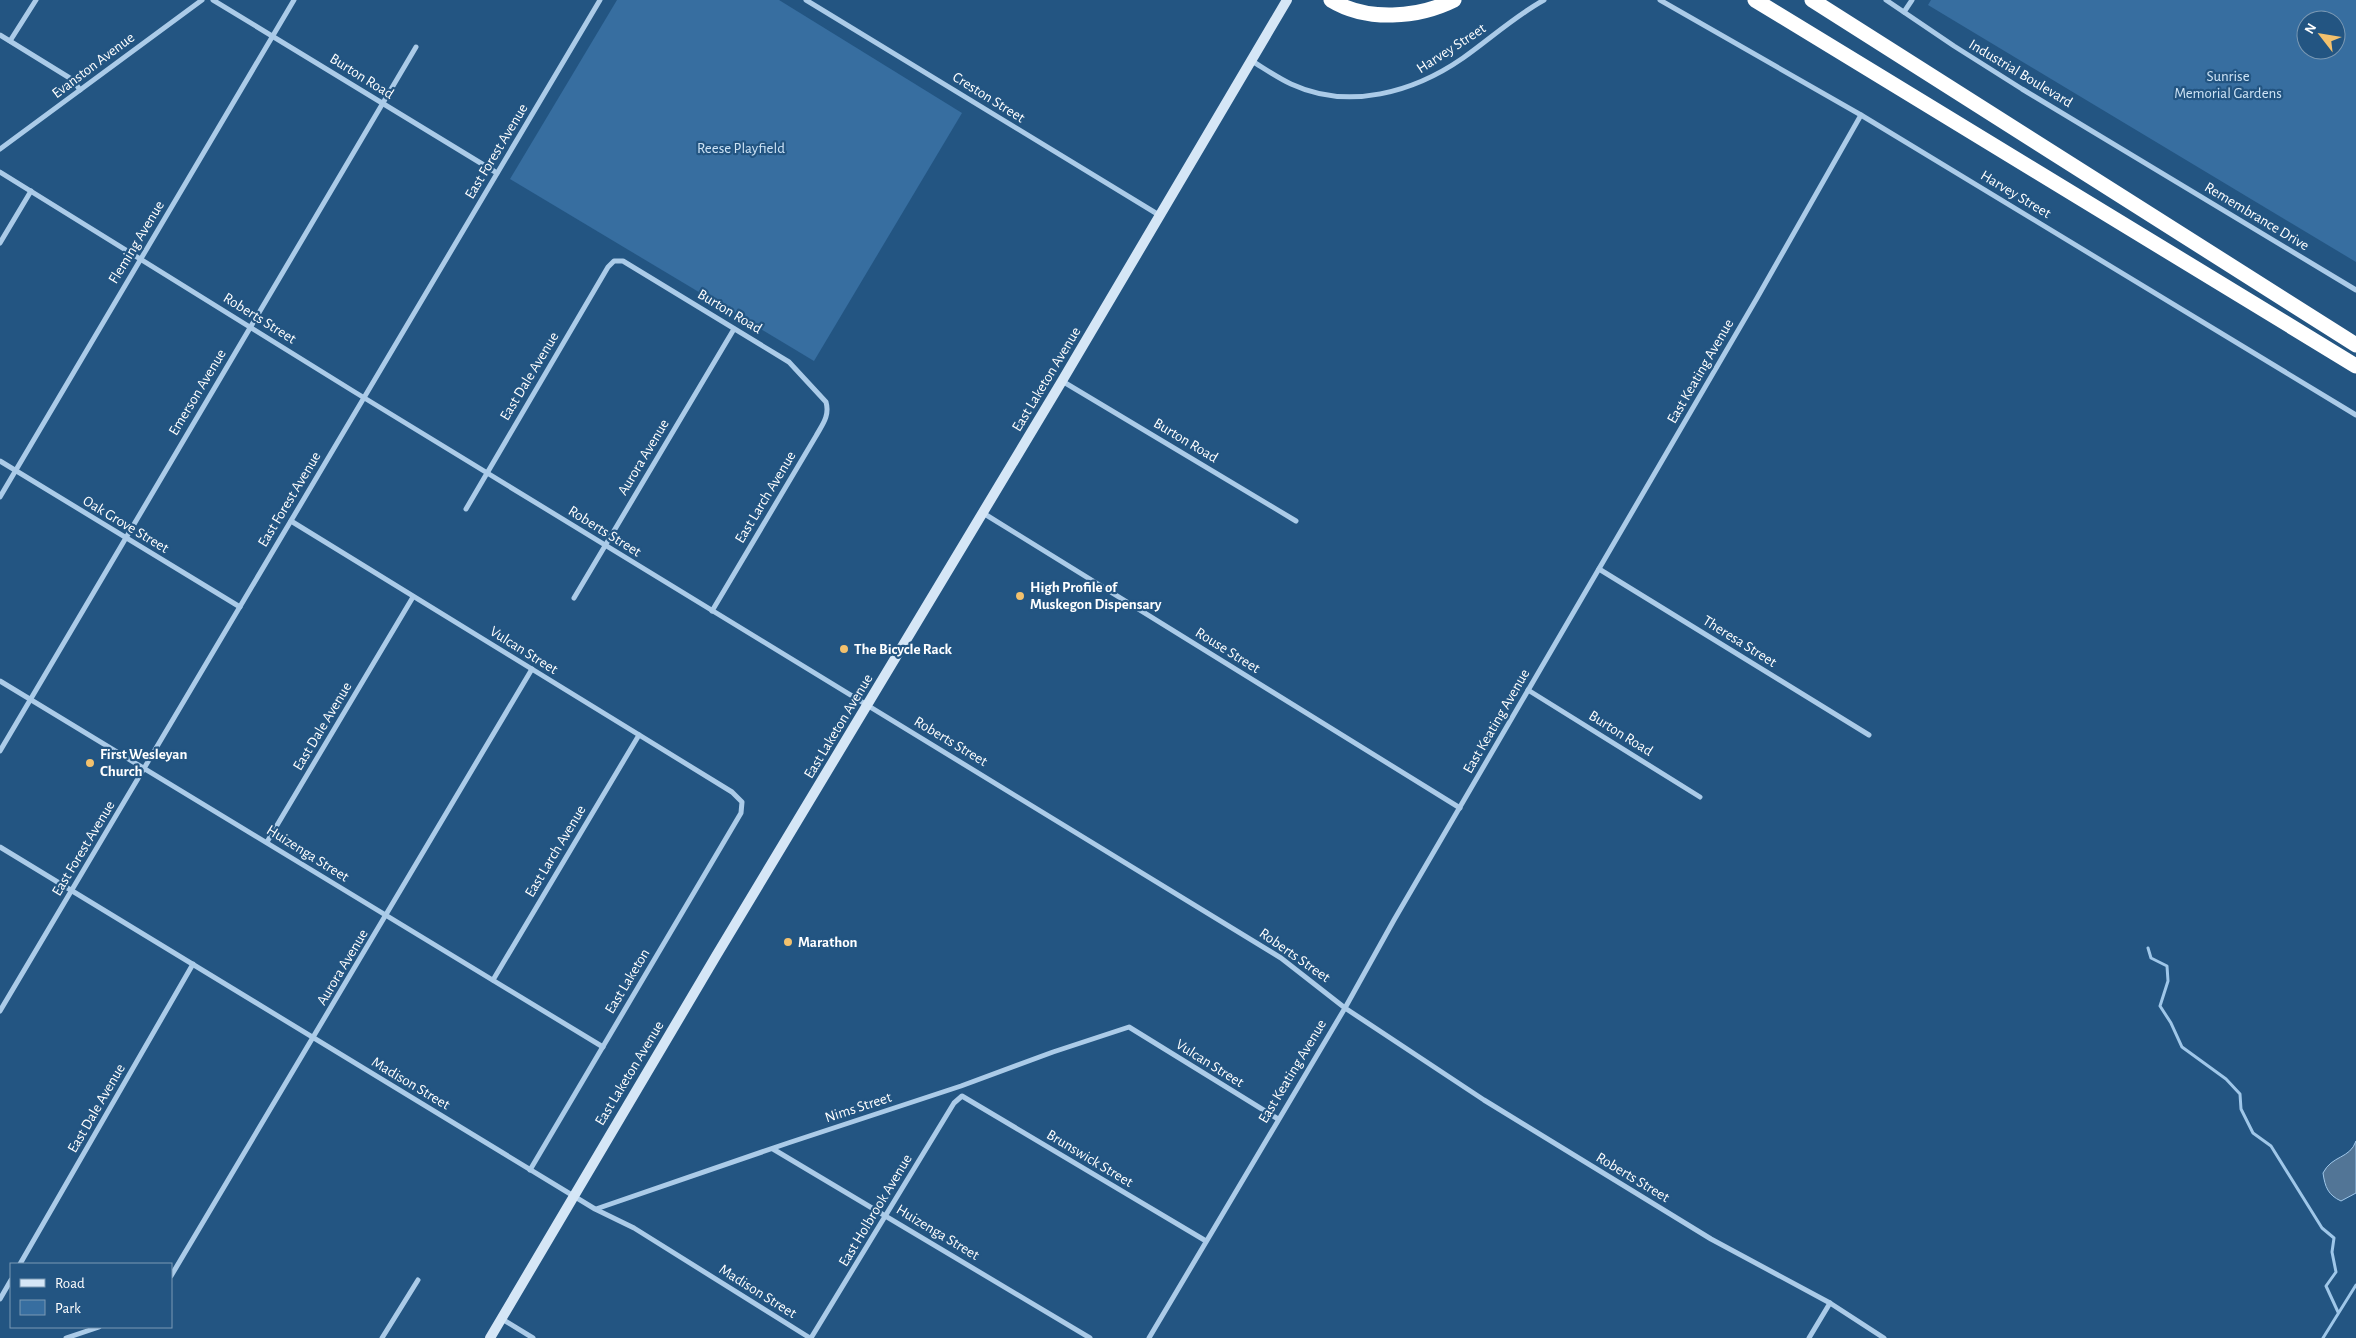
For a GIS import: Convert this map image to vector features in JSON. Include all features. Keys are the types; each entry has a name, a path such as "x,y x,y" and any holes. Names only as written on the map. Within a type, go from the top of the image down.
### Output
{"highway":[{"path":"1331,0 1363,11 1393,15 1418,14 1454,0"},
{"path":"1348,0 1375,7 1396,8 1430,0"},
{"path":"1755,0 2356,366"},
{"path":"1812,0 2356,345"}],"main road":[{"name":"East Laketon Avenue","path":"490,1338 1062,381 1287,0"}],"street":[{"path":"10,41 36,0"},
{"name":"Evanston Avenue","path":"0,149 202,0"},
{"name":"Burton Road","path":"213,0 497,173"},
{"name":"Fleming Avenue","path":"0,497 294,0"},
{"name":"East Forest Avenue","path":"0,1011 600,0"},
{"name":"Creston Street","path":"806,0 1159,215"},
{"name":"Harvey Street","path":"1252,61 1291,84 1311,91 1354,97 1391,92 1418,84 1442,72 1544,0"},
{"name":"Harvey Street","path":"1660,0 1862,115 2356,415"},
{"name":"Industrial Boulevard","path":"1886,0 1961,51 2146,163"},
{"path":"1904,12 1912,0"},
{"path":"0,35 73,80 80,90"},
{"name":"Emerson Avenue","path":"0,751 416,47"},
{"name":"East Keating Avenue","path":"1149,1338 1345,1008 1394,920 1862,115"},
{"name":"Remembrance Drive","path":"2146,163 2356,290"},
{"name":"Roberts Street","path":"0,172 605,546 1281,958 1345,1008 1579,1159 1711,1239 1830,1303 1884,1338"},
{"path":"0,243 31,191"},
{"name":"East Dale Avenue","path":"466,509 608,267 614,261 619,261"},
{"name":"Burton Road","path":"619,261 628,264 789,362 820,395"},
{"name":"Aurora Avenue","path":"574,598 734,329"},
{"name":"Burton Road","path":"1062,381 1296,521"},
{"name":"East Larch Avenue","path":"712,611 827,417 826,402 820,395"},
{"name":"Oak Grove Street","path":"0,461 240,607"},
{"name":"Rouse Street","path":"983,513 1460,808"},
{"name":"Vulcan Street","path":"291,521 737,795 742,802"},
{"name":"Theresa Street","path":"1599,569 1868,735"},
{"name":"East Dale Avenue","path":"267,842 413,597"},
{"name":"Aurora Avenue","path":"172,1274 532,669"},
{"name":"Huizenga Street","path":"0,680 603,1047"},
{"name":"Burton Road","path":"1528,690 1700,797"},
{"name":"East Larch Avenue","path":"493,980 639,735"},
{"name":"East Laketon","path":"530,1170 741,813 742,802"},
{"name":"Madison Street","path":"0,847 595,1210 634,1228 810,1338"},
{"name":"East Dale Avenue","path":"21,1263 193,964"},
{"name":"Vulcan Street","path":"1129,1027 1278,1119"},
{"name":"Nims Street","path":"595,1210 1129,1027"},
{"name":"East Holbrook Avenue","path":"810,1338 954,1103 962,1096"},
{"name":"Brunswick Street","path":"962,1096 1206,1241"},
{"name":"Huizenga Street","path":"773,1149 1090,1338"},
{"path":"382,1338 418,1280"},
{"path":"0,1299 10,1282"},
{"path":"1809,1338 1830,1303"},
{"path":"501,1319 533,1338"},
{"path":"66,1338 96,1328"}],"green space":[{"name":"Reese Playfield","path":"617,0 779,0 962,113 814,361 510,179"},
{"name":"Sunrise Memorial Gardens","path":"1931,0 2356,0 2356,262 1928,5"}],"shaded area":[{"path":"2356,1141 2356,1193 2341,1201 2328,1190 2323,1173 2331,1163 2350,1151"}],"waterway":[{"path":"2148,948 2151,958 2167,966 2168,981 2160,1006 2171,1023 2182,1047 2226,1079 2240,1094 2241,1109 2253,1133 2271,1146 2322,1228 2334,1238 2332,1252 2336,1272 2326,1286 2338,1312"},
{"path":"2323,1338 2356,1285"}],"place":[{"name":"High Profile of Muskegon Dispensary","path":"1020,596"},
{"name":"The Bicycle Rack","path":"844,649"},
{"name":"First Wesleyan Church","path":"90,763"},
{"name":"Marathon","path":"788,942"}]}
